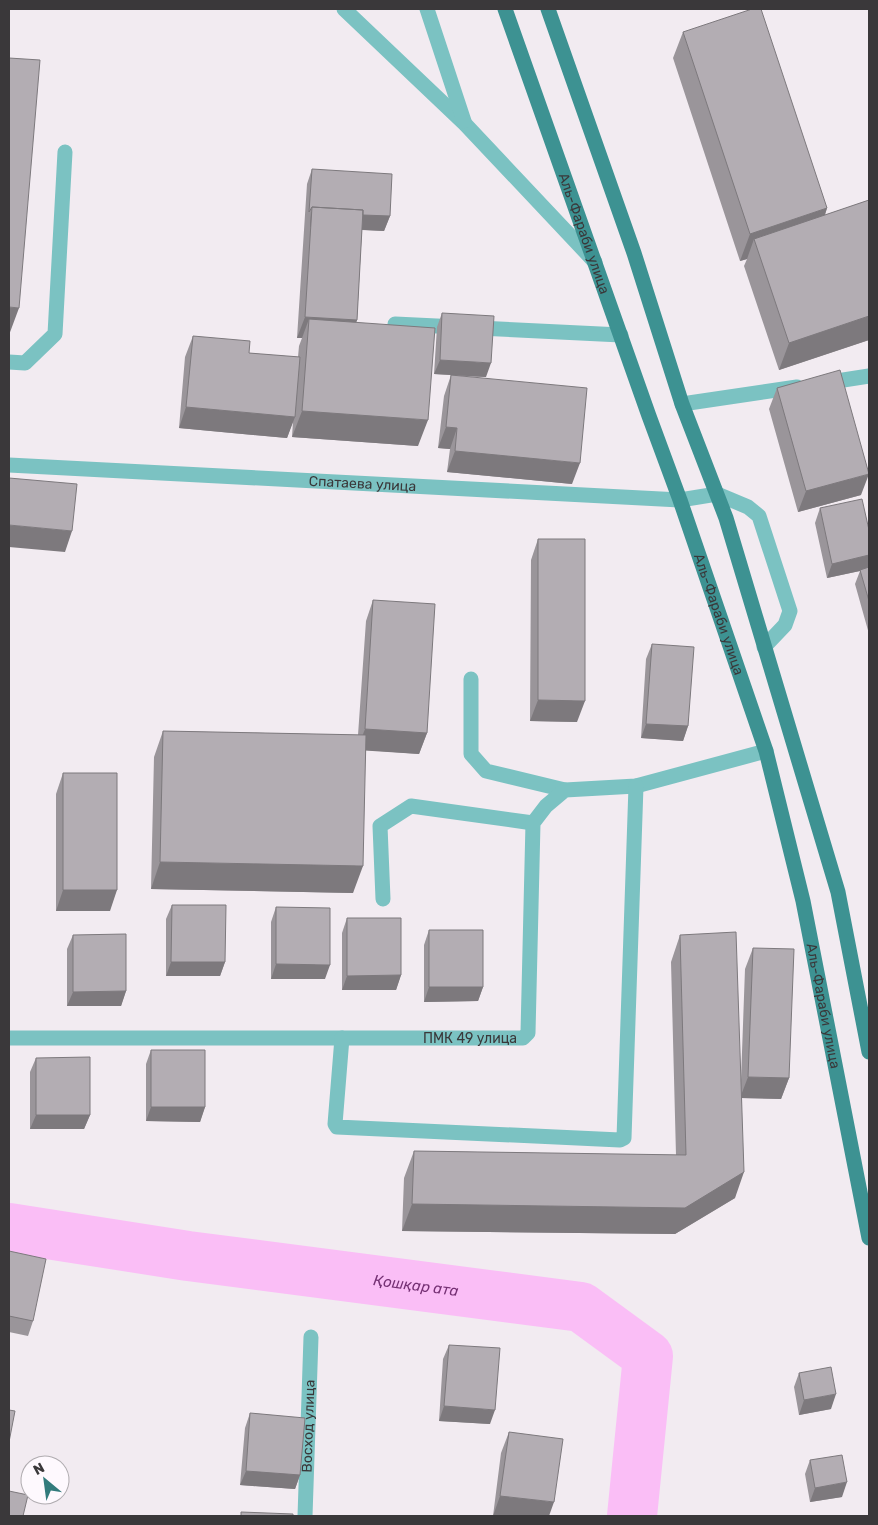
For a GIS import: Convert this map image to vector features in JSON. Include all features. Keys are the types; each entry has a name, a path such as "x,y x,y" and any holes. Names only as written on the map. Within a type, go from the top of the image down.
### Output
{"main road":[{"name":"Аль-Фараби улица","path":"505,9 680,500 766,751 804,900 869,1238"},
{"path":"548,9 634,253 682,404 726,518 838,892 869,1052"}],"street":[{"path":"344,9 465,124 595,262"},
{"path":"427,9 465,124"},
{"path":"9,362 25,363 55,334 65,152"},
{"path":"395,324 621,335"},
{"path":"682,404 869,376"},
{"name":"Спатаева улица","path":"9,465 680,500 716,494"},
{"path":"716,494 748,507 759,516 790,611 786,625 764,647"},
{"path":"471,679 471,754 486,771 565,790 636,786 766,751"},
{"path":"342,1038 335,1124 337,1126 620,1140 624,1138 636,786"},
{"path":"383,899 380,826 411,806 533,823 546,806 565,790"},
{"name":"ПМК 49 улица","path":"9,1038 523,1038 528,1033 533,823"},
{"name":"Восход улица","path":"306,1516 311,1337"}],"building":[{"path":"752,9 761,9 827,208 750,234 683,32"},
{"path":"9,58 40,60 19,308 9,307"},
{"path":"312,169 392,174 390,216 363,215 363,210 312,207 309,212"},
{"path":"869,200 869,316 789,343 754,239"},
{"path":"312,207 363,210 357,320 305,317"},
{"path":"442,313 494,316 491,363 440,360"},
{"path":"309,319 435,328 428,420 302,411"},
{"path":"193,336 250,341 249,353 300,357 295,417 186,407"},
{"path":"840,370 869,474 806,491 777,388"},
{"path":"451,375 587,388 580,463 455,451 457,428 446,427"},
{"path":"9,478 77,484 72,531 9,525"},
{"path":"862,499 869,530 869,555 832,564 820,508"},
{"path":"538,539 585,539 585,701 538,700"},
{"path":"869,567 869,601 860,570"},
{"path":"373,600 435,604 427,733 365,729"},
{"path":"652,644 694,647 688,726 646,724"},
{"path":"163,731 366,735 363,866 160,862"},
{"path":"63,773 117,773 117,890 63,890"},
{"path":"172,905 226,905 225,962 171,962"},
{"path":"276,907 330,908 330,965 276,964"},
{"path":"347,918 401,918 401,975 347,976"},
{"path":"429,930 483,930 483,987 429,987"},
{"path":"736,932 744,1172 685,1208 412,1204 414,1151 686,1155 680,935"},
{"path":"126,934 126,991 73,992 73,935"},
{"path":"753,948 794,949 789,1078 748,1077"},
{"path":"151,1050 205,1050 205,1107 151,1107"},
{"path":"90,1057 90,1115 36,1115 36,1058"},
{"path":"9,1251 46,1259 33,1321 9,1316"},
{"path":"449,1345 500,1348 495,1410 444,1406"},
{"path":"831,1367 836,1394 804,1400 799,1373"},
{"path":"9,1410 15,1411 9,1442"},
{"path":"250,1413 305,1418 300,1475 246,1471"},
{"path":"509,1432 563,1439 554,1502 500,1496"},
{"path":"842,1455 847,1482 815,1488 810,1460"},
{"path":"9,1491 20,1493 20,1505 26,1505 23,1516 9,1516"},
{"path":"241,1512 293,1514 293,1516 241,1516"}],"waterway":[{"name":"Қошқар ата","path":"9,1228 188,1256 581,1307 648,1356 632,1516"}]}
